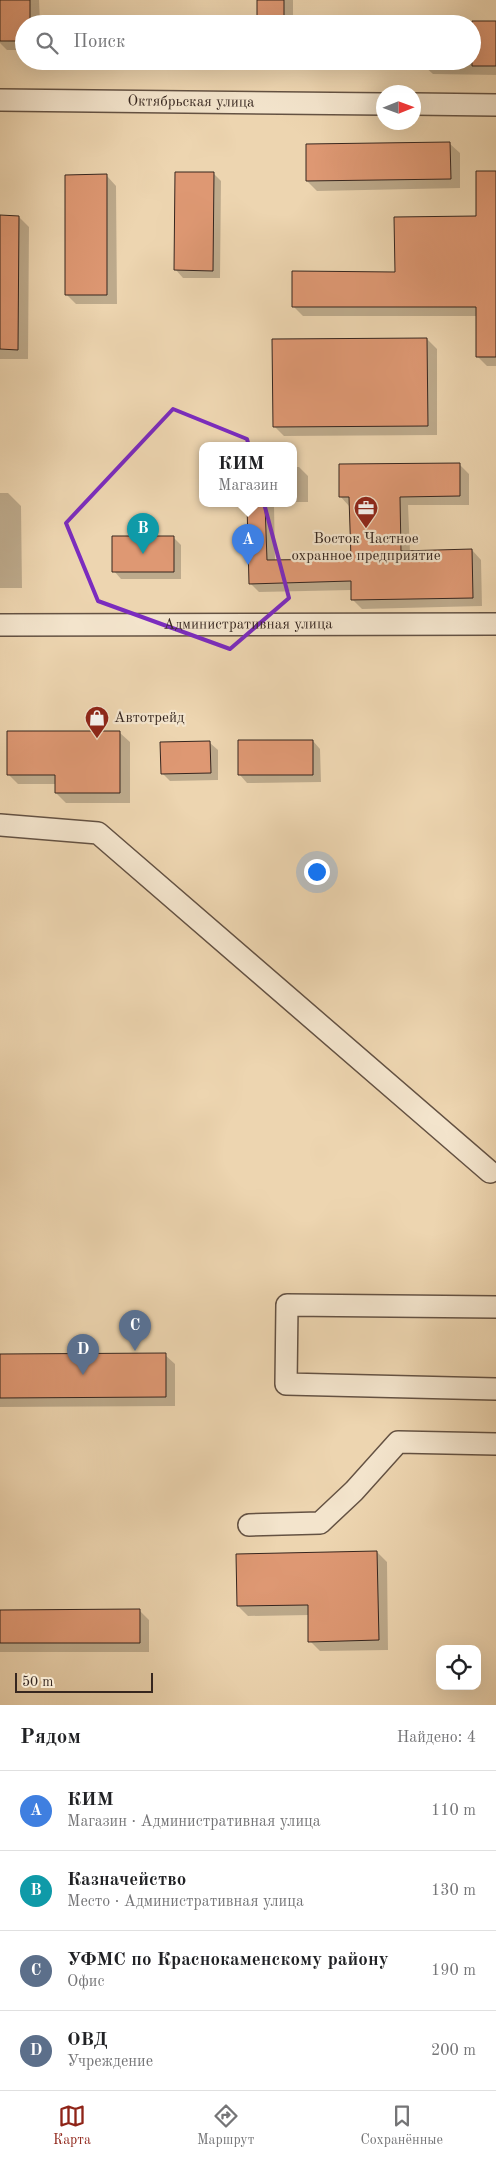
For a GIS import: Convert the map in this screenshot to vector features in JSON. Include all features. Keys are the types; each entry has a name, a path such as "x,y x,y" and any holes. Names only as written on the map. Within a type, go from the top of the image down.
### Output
{"street":[{"name":"Октябрьская улица","path":"0,100 376,104"},
{"path":"421,104 496,105"},
{"name":"Административная улица","path":"0,625 496,624"},
{"path":"0,825 98,833 490,1172"},
{"path":"496,1307 287,1306 286,1384 496,1389"},
{"path":"249,1525 320,1523 354,1491 398,1442 496,1444"}],"highlighted area":[{"path":"173,409 247,439 289,598 230,649 98,601 66,523"}],"building":[{"path":"0,0 30,0 30,15 15,15 15,41 0,41"},
{"path":"257,0 284,0 284,15 257,15"},
{"path":"481,21 496,21 496,66 481,66"},
{"path":"450,142 451,179 306,181 306,144"},
{"path":"476,171 496,171 496,357 476,357 476,307 292,307 292,271 395,272 394,217 476,216"},
{"path":"175,172 214,172 213,271 174,270"},
{"path":"107,174 107,295 65,295 65,175"},
{"path":"0,215 19,216 18,350 0,349"},
{"path":"427,338 428,426 273,427 272,339"},
{"path":"460,463 460,496 400,497 401,551 472,549 473,598 351,600 351,581 249,584 247,507 265,507 267,560 351,559 349,497 339,497 339,464"},
{"path":"112,536 174,536 174,572 112,572"},
{"path":"7,731 120,731 120,793 55,793 55,775 7,775"},
{"path":"238,740 313,740 313,775 238,775"},
{"path":"210,741 211,773 161,774 160,742"},
{"path":"166,1353 166,1397 0,1398 0,1354"},
{"path":"377,1551 379,1640 308,1642 308,1605 237,1606 236,1554"},
{"path":"140,1609 140,1643 0,1643 0,1610"}],"place":[{"name":"Восток Частное охранное предприятие","path":"366,529"},
{"name":"Казначейство","path":"143,554"},
{"name":"КИМ","path":"248,565"},
{"name":"Автотрейд","path":"97,739"},
{"name":"УФМС по Краснокаменскому району","path":"135,1351"},
{"name":"ОВД","path":"83,1375"}]}
